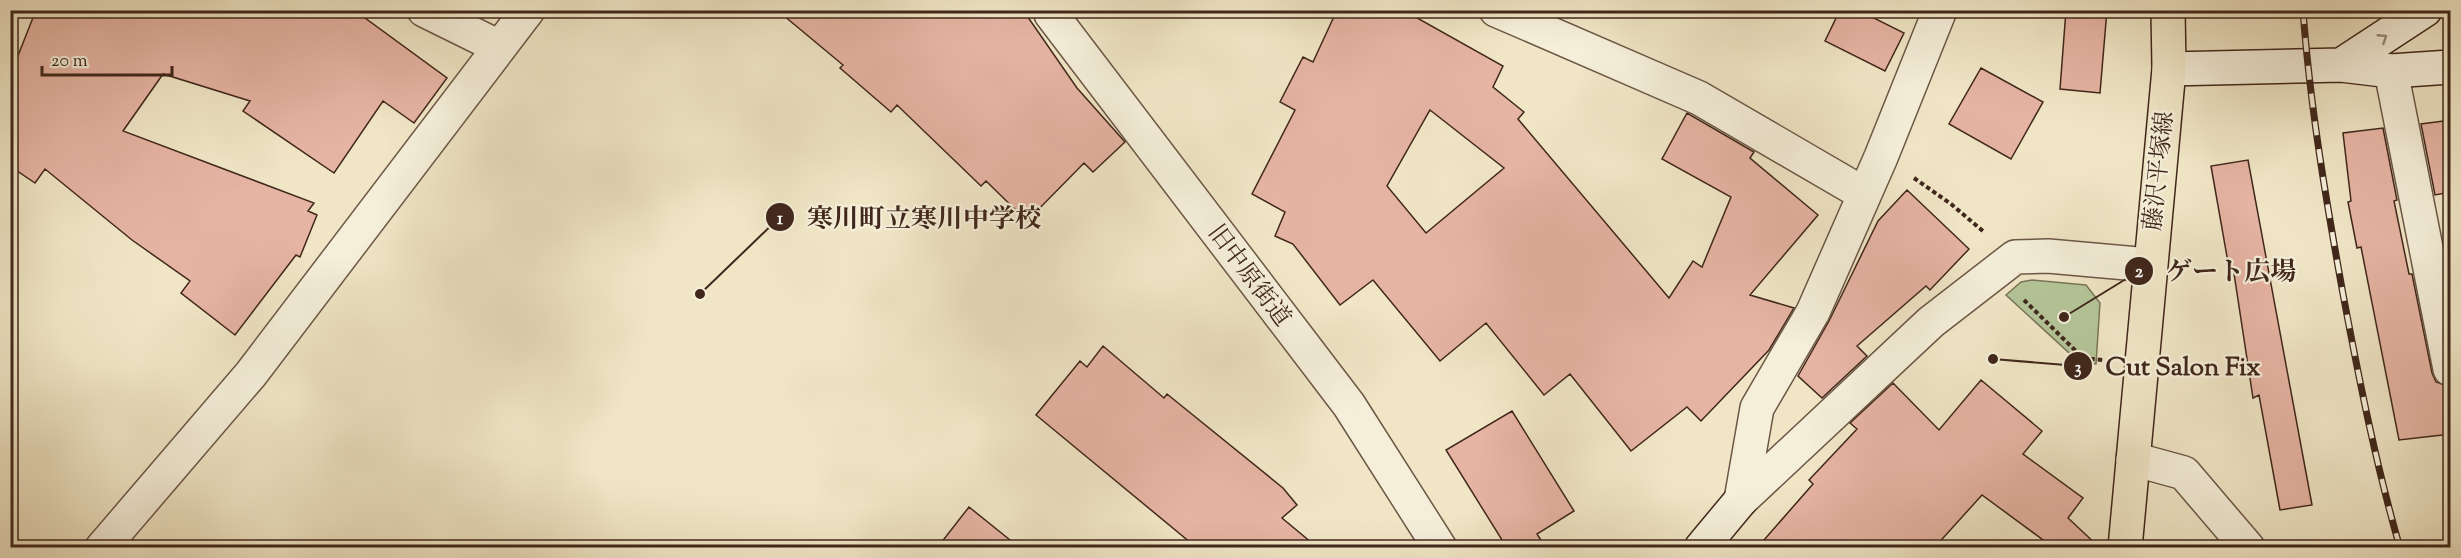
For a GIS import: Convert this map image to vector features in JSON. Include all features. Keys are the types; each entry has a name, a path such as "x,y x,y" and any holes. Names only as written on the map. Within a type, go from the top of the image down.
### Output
{"main road":[{"name":"藤沢平塚線","path":"2125,548 2149,265 2169,69 2168,10"}],"street":[{"path":"424,10 499,47"},
{"path":"102,548 251,374 528,10"},
{"name":"旧中原街道","path":"1051,10 1058,23 1349,405 1440,548"},
{"path":"1496,10 1699,98 1864,195"},
{"path":"1741,500 1757,408 1813,312 1940,10"},
{"path":"2341,65 2423,12"},
{"path":"2423,12 2417,29 2422,43 2433,56 2451,66"},
{"path":"2169,69 2341,65 2391,71 2451,66"},
{"path":"2391,71 2451,369"},
{"path":"1701,548 1741,500 1931,322 2005,265 2048,256 2149,265"},
{"path":"2133,459 2184,473 2248,548"}],"path":[{"path":"1905,173 1951,204 2083,358 2103,360"}],"green space":[{"path":"2032,280 2086,285 2100,303 2096,364 2079,362 2006,295 2021,282"}],"building":[{"path":"36,10 354,10 447,78 414,123 383,101 334,173 243,111 250,101 163,74 123,131 314,203 308,211 317,215 300,257 296,255 235,335 181,293 190,281 132,240 45,169 35,183 10,166 10,76"},
{"path":"777,10 1023,10 1077,88 1125,142 1093,172 1084,163 1027,221 986,181 981,186 897,105 891,112 840,68 843,65"},
{"path":"1337,10 1403,10 1503,66 1493,87 1524,112 1518,119 1669,298 1693,261 1702,267 1731,197 1662,159 1687,113 1754,152 1750,158 1818,215 1750,295 1794,308 1769,350 1701,421 1687,407 1631,451 1570,374 1544,395 1486,323 1440,361 1373,280 1340,305 1293,244 1275,236 1285,212 1252,194 1295,110 1280,102 1303,57 1313,62","holes":["1430,110 1504,168 1426,233 1387,186"]},
{"path":"1840,10 1858,10 1904,33 1885,71 1825,41"},
{"path":"2066,10 2107,10 2100,93 2060,89"},
{"path":"1981,68 2043,102 2011,159 1949,124"},
{"path":"2451,120 2451,192 2435,195 2421,124"},
{"path":"2383,128 2397,200 2394,201 2409,274 2412,274 2432,373 2436,382 2451,387 2451,434 2399,440 2361,247 2357,248 2348,202 2351,201 2343,133"},
{"path":"2248,160 2312,505 2280,510 2259,395 2253,398 2233,267 2229,268 2211,166"},
{"path":"1907,190 1969,249 1930,290 1926,286 1857,346 1867,356 1822,398 1798,376 1829,321 1878,221"},
{"path":"1103,346 1164,398 1167,394 1283,488 1297,505 1282,518 1318,548 1197,548 1036,415 1080,361 1087,367"},
{"path":"1981,380 2042,431 2023,454 2083,498 2068,518 2100,548 2054,548 1982,495 1934,548 1757,548 1813,484 1809,480 1857,429 1850,423 1893,383 1939,430"},
{"path":"1512,411 1574,511 1537,534 1546,548 1507,548 1446,450"},
{"path":"969,507 1020,548 937,548"}],"railway":[{"path":"2303,10 2314,117 2343,294 2376,454 2400,548"}],"place":[{"name":"寒川町立寒川中学校","path":"700,294"},
{"name":"ゲート広場","path":"2064,317"},
{"name":"Cut Salon Fix","path":"1993,359"}]}
